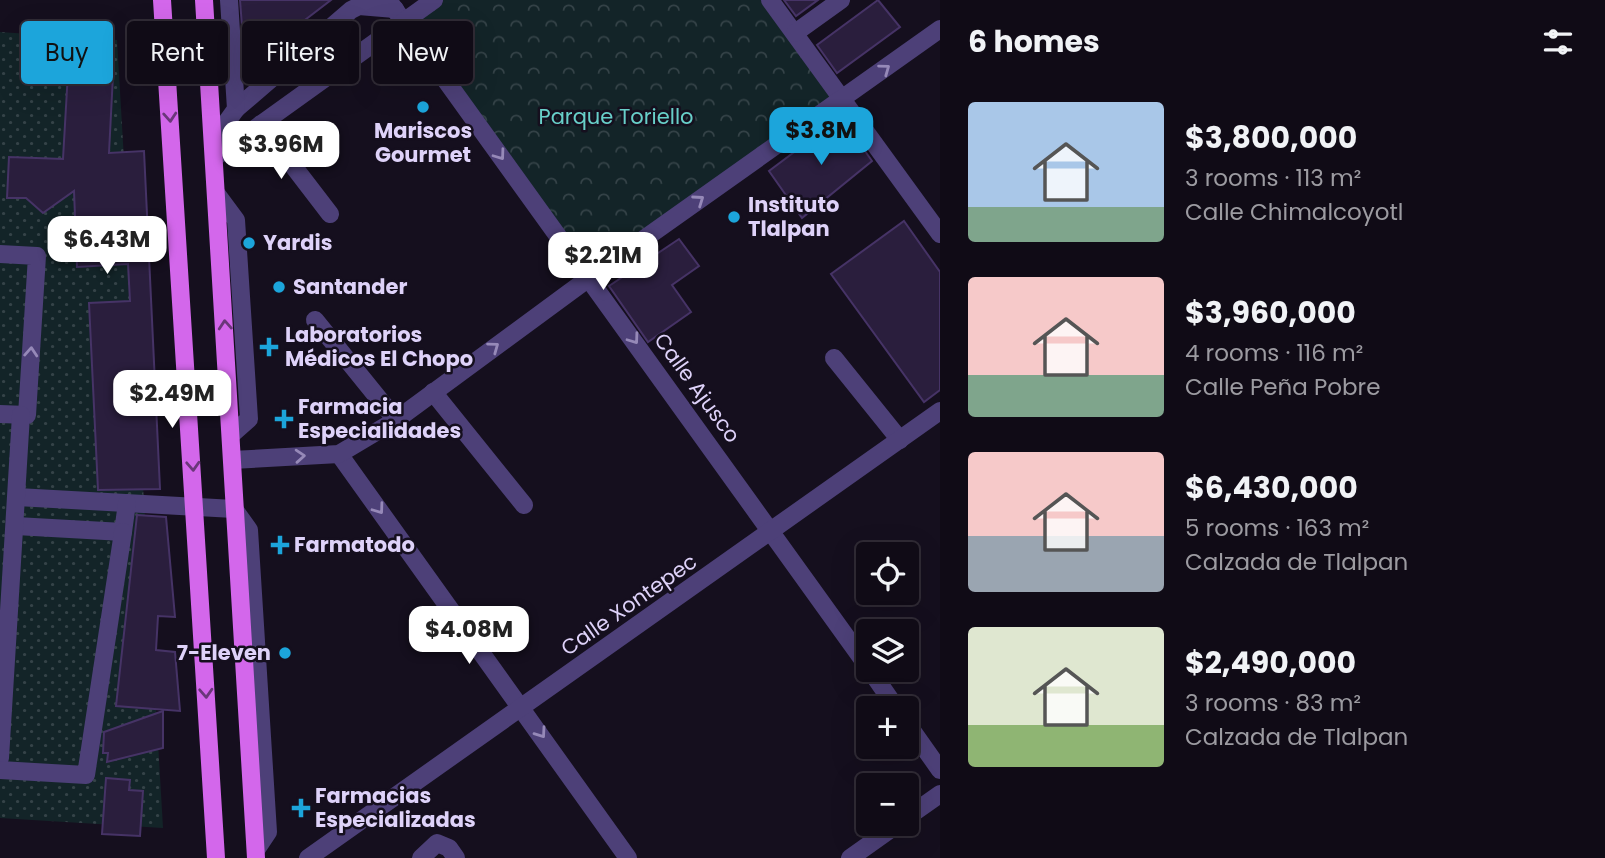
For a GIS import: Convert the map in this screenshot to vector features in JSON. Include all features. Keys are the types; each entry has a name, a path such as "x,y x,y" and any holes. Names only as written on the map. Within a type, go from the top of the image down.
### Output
{"main road":[{"path":"162,0 216,858"},
{"path":"204,0 256,854"}],"street":[{"path":"229,0 236,109"},
{"path":"214,150 236,109 351,10 359,6 395,10 434,0"},
{"path":"771,0 940,234"},
{"path":"795,33 841,0"},
{"path":"214,150 261,124 395,10"},
{"name":"Calle Ajusco","path":"395,10 856,651"},
{"path":"232,460 339,454 396,420 589,278 940,29"},
{"path":"261,124 330,214"},
{"path":"0,254 37,256 27,415 0,414"},
{"path":"315,320 396,420"},
{"path":"834,358 900,440"},
{"path":"433,392 524,505"},
{"name":"Calle Xontepec","path":"308,858 940,411"},
{"path":"0,758 21,415"},
{"path":"339,454 628,858"},
{"path":"17,498 234,509"},
{"path":"0,770 86,775 127,503"},
{"path":"16,526 124,532"},
{"path":"919,740 940,770"},
{"path":"919,809 940,794"},
{"path":"850,858 881,836"},
{"path":"421,858 437,843 449,848 456,858"}],"green space":[{"name":"Parque Toriello","path":"434,0 770,0 844,99 589,278 448,84 473,84 473,21 404,21"},
{"path":"0,32 21,33 21,84 113,84 113,40 117,40 163,828 0,818"}],"building":[{"path":"240,0 331,0 304,21 242,21 242,26"},
{"path":"784,0 818,0 796,16"},
{"path":"878,0 900,27 837,73 817,45"},
{"path":"67,84 113,84 109,153 144,151 160,489 98,490 89,303 130,301 128,264 77,267 74,191 43,213 26,198 7,198 9,157 63,159"},
{"path":"841,117 872,161 802,218 769,171"},
{"path":"904,221 940,272 940,390 924,402 831,274"},
{"path":"679,239 699,266 672,285 691,312 648,342 609,286"},
{"path":"137,515 166,517 175,617 158,616 156,650 175,652 180,711 116,706"},
{"path":"163,711 163,748 107,762 108,753 103,753 104,732"},
{"path":"106,778 130,780 129,790 143,791 140,836 102,834"}],"place":[{"name":"Mariscos Gourmet","path":"423,107"},
{"name":"Instituto Tlalpan","path":"734,217"},
{"name":"Yardis","path":"249,243"},
{"name":"Santander","path":"279,287"},
{"name":"Laboratorios Médicos El Chopo","path":"269,347"},
{"name":"Farmacia Especialidades","path":"284,419"},
{"name":"Farmatodo","path":"280,545"},
{"name":"7-Eleven","path":"285,653"},
{"name":"Farmacias Especializadas","path":"301,808"}]}
